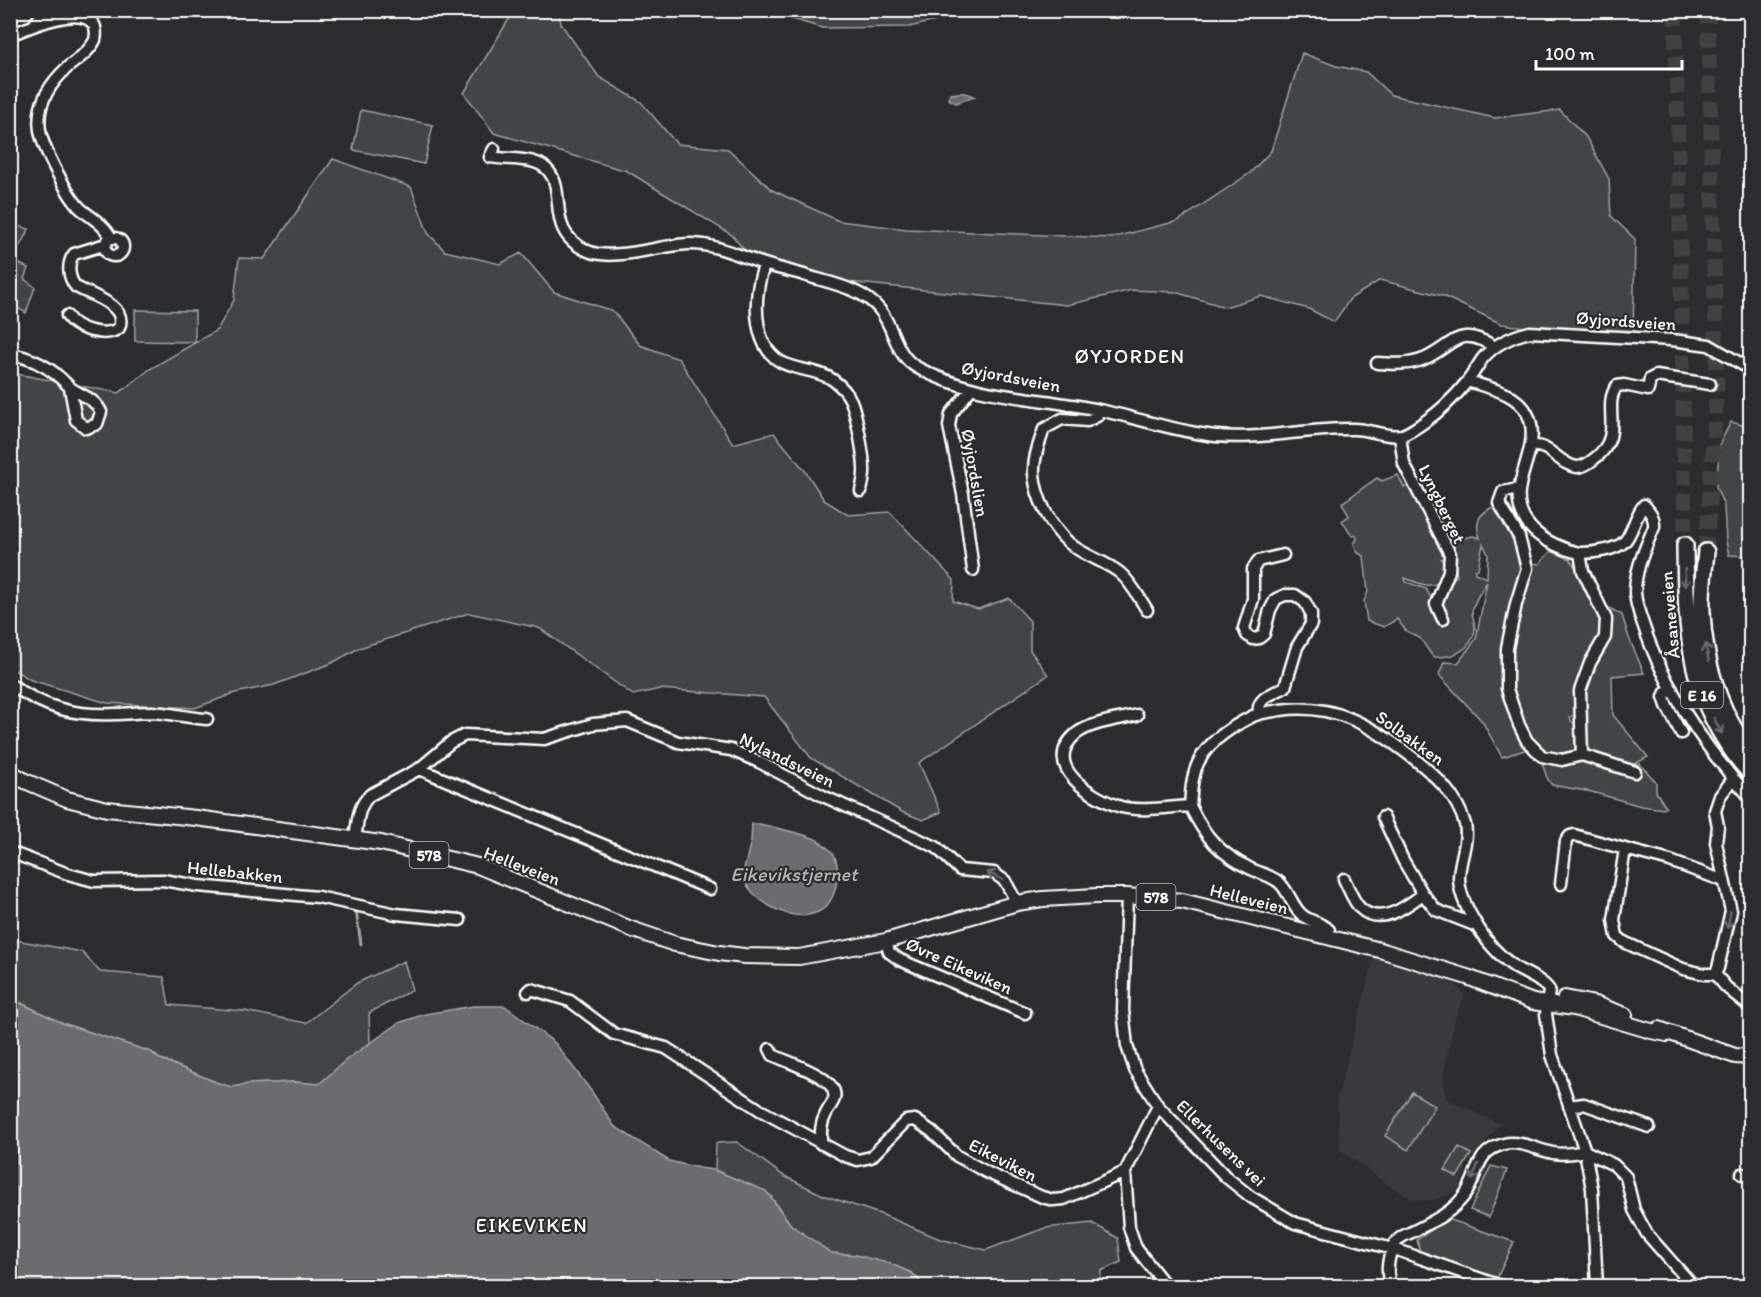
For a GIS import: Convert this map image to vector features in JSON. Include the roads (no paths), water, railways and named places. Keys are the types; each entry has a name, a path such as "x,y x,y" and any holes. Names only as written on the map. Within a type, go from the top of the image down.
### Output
{"highway":[{"name":"Åsaneveien","path":"1685,545 1686,610 1695,674 1708,708 1726,741 1750,773"},
{"name":"Åsaneveien","path":"1706,552 1702,610 1710,668 1730,719 1750,752"}],"main road":[{"name":"Helleveien","path":"10,772 67,799 107,809 388,844 478,866 631,929 675,944 719,953 799,957 886,941 1017,903 1066,897 1127,896 1182,901 1380,950 1467,977 1527,1000 1548,1001 1748,1058"}],"street":[{"path":"34,25 45,10"},
{"path":"10,35 34,25 87,15 95,28 94,41 49,88 41,107 39,128 45,146 70,196 80,208 108,231 108,241 72,256 70,262 73,284 117,310 122,321 120,328 108,333 81,327 70,321 67,315"},
{"name":"Øyjordsveien","path":"495,148 490,157 526,161 543,166 555,186 559,222 563,230 575,245 591,253 622,254 690,244 718,249 859,294 879,309 902,355 920,370 971,389 1097,410 1185,431 1216,436 1258,436 1355,429 1400,436 1417,428 1439,412 1495,347 1523,333 1672,340 1709,345 1750,369"},
{"path":"765,264 757,306 763,339 768,350 780,361 825,376 840,386 850,399 864,473 861,491"},
{"path":"1377,363 1415,362 1460,338 1472,337 1495,347"},
{"path":"10,354 40,363 59,376 70,388"},
{"path":"1531,445 1546,449 1571,465 1582,466 1598,457 1610,439 1613,392 1617,386 1624,385 1648,390 1650,379 1656,376 1710,384"},
{"path":"1468,381 1503,393 1520,403 1531,424 1531,445 1518,489 1521,513 1530,527 1538,534 1556,545 1580,554 1620,546 1629,535 1644,505 1651,513 1654,527 1638,569 1635,595 1648,641 1681,706 1733,779 1750,797"},
{"name":"Øyjordslien","path":"971,389 951,414 950,426 974,570"},
{"path":"1097,410 1097,416 1087,421 1062,419 1044,429 1036,450 1034,474 1038,492 1046,513 1063,536 1078,548 1119,572 1129,581 1148,610"},
{"name":"Lyngberget","path":"1400,436 1404,464 1450,554 1449,571 1436,604 1443,619"},
{"path":"1518,489 1503,492 1499,503 1519,537 1527,568 1516,604 1507,648 1507,689 1523,733 1527,741 1542,756 1562,760 1582,755 1635,772"},
{"path":"1580,554 1583,571 1606,619 1605,636 1590,663 1580,691 1582,755"},
{"path":"1259,713 1258,708 1261,702 1285,687 1297,647 1311,624 1311,613 1305,602 1295,595 1285,595 1276,599 1270,610 1264,634 1253,639 1247,635 1244,628 1253,599 1253,569 1258,561 1283,555"},
{"path":"10,684 48,706 64,711 96,714 158,712 207,719"},
{"path":"1672,689 1666,692 1664,697 1682,733"},
{"name":"Solbakken","path":"1190,806 1194,774 1203,755 1217,738 1235,725 1259,713 1300,707 1328,711 1355,720 1392,742 1439,780 1449,791 1465,825 1459,878 1466,906 1489,942 1514,966 1548,987 1548,1001"},
{"path":"1137,715 1090,727 1076,734 1066,747 1064,756 1066,769 1077,784 1095,797 1123,807 1190,806 1215,846 1233,860 1278,882 1286,890 1299,913 1309,920 1325,925 1329,930 1329,937"},
{"name":"Nylandsveien","path":"355,839 359,811 370,795 419,769 451,742 465,735 544,739 593,724 627,721 678,742 716,747 744,755 823,796 936,847 960,870 989,872 1000,877 1009,887 1017,903"},
{"path":"419,769 710,890"},
{"path":"1715,974 1731,911 1716,843 1715,811 1720,796 1733,779"},
{"name":"Solbakken","path":"1383,817 1403,860 1423,894 1436,910 1477,926"},
{"path":"1561,885 1566,841 1569,836 1574,835 1670,861 1724,881"},
{"path":"1625,849 1614,920 1617,936 1632,946 1683,969 1715,974 1726,987 1750,1007"},
{"name":"Hellebakken","path":"10,852 94,881 163,880 198,886 325,898 396,914 460,920"},
{"path":"1344,879 1362,909 1378,916 1389,916 1423,894"},
{"name":"Ellerhusens vei","path":"1127,896 1124,1010 1127,1046 1135,1070 1158,1106 1226,1177 1251,1197 1295,1223 1396,1251 1501,1287"},
{"name":"Øvre Eikeviken","path":"886,941 889,952 900,960 1025,1013"},
{"path":"547,986 584,1002 614,1027 614,1034"},
{"name":"Eikeviken","path":"528,992 531,989 537,990 570,1001 614,1034 666,1048 760,1110 821,1144 858,1160 865,1160 876,1154 906,1121 915,1120 931,1131 957,1156 1009,1183 1053,1200 1074,1195 1125,1172"},
{"path":"1548,1001 1547,1022 1552,1055 1585,1151 1592,1189 1597,1287"},
{"path":"770,1049 773,1055 821,1078 832,1086 834,1099 823,1121 821,1144"},
{"path":"1569,1106 1584,1104 1649,1127"},
{"path":"1158,1106 1125,1172 1129,1227 1136,1248 1166,1287"},
{"path":"1390,1287 1386,1271 1399,1239 1452,1211 1467,1193 1480,1160 1492,1148 1506,1143 1515,1143 1555,1153 1573,1154 1585,1151 1614,1165 1626,1178 1634,1210 1647,1234 1693,1287"}],"water":[{"path":"966,93 975,97 956,103 948,99 950,94"},
{"name":"Eikevikstjernet","path":"752,824 813,838 833,853 837,870 836,887 824,908 807,915 785,913 755,895 742,877 751,841"},
{"path":"10,998 62,1023 151,1052 158,1058 232,1087 294,1082 319,1084 346,1060 399,1023 425,1014 474,1006 505,1006 555,1043 614,1126 669,1161 714,1170 766,1191 791,1225 831,1253 856,1255 891,1264 912,1273 925,1286 11,1286"}],"waterway":[{"path":"356,910 361,944"}],"tunnel":[{"path":"1675,10 1685,545"},
{"path":"1706,552 1717,385 1708,10"}],"district":[{"name":"ØYJORDEN","path":"1130,356"},
{"name":"EIKEVIKEN","path":"532,1225"}]}
